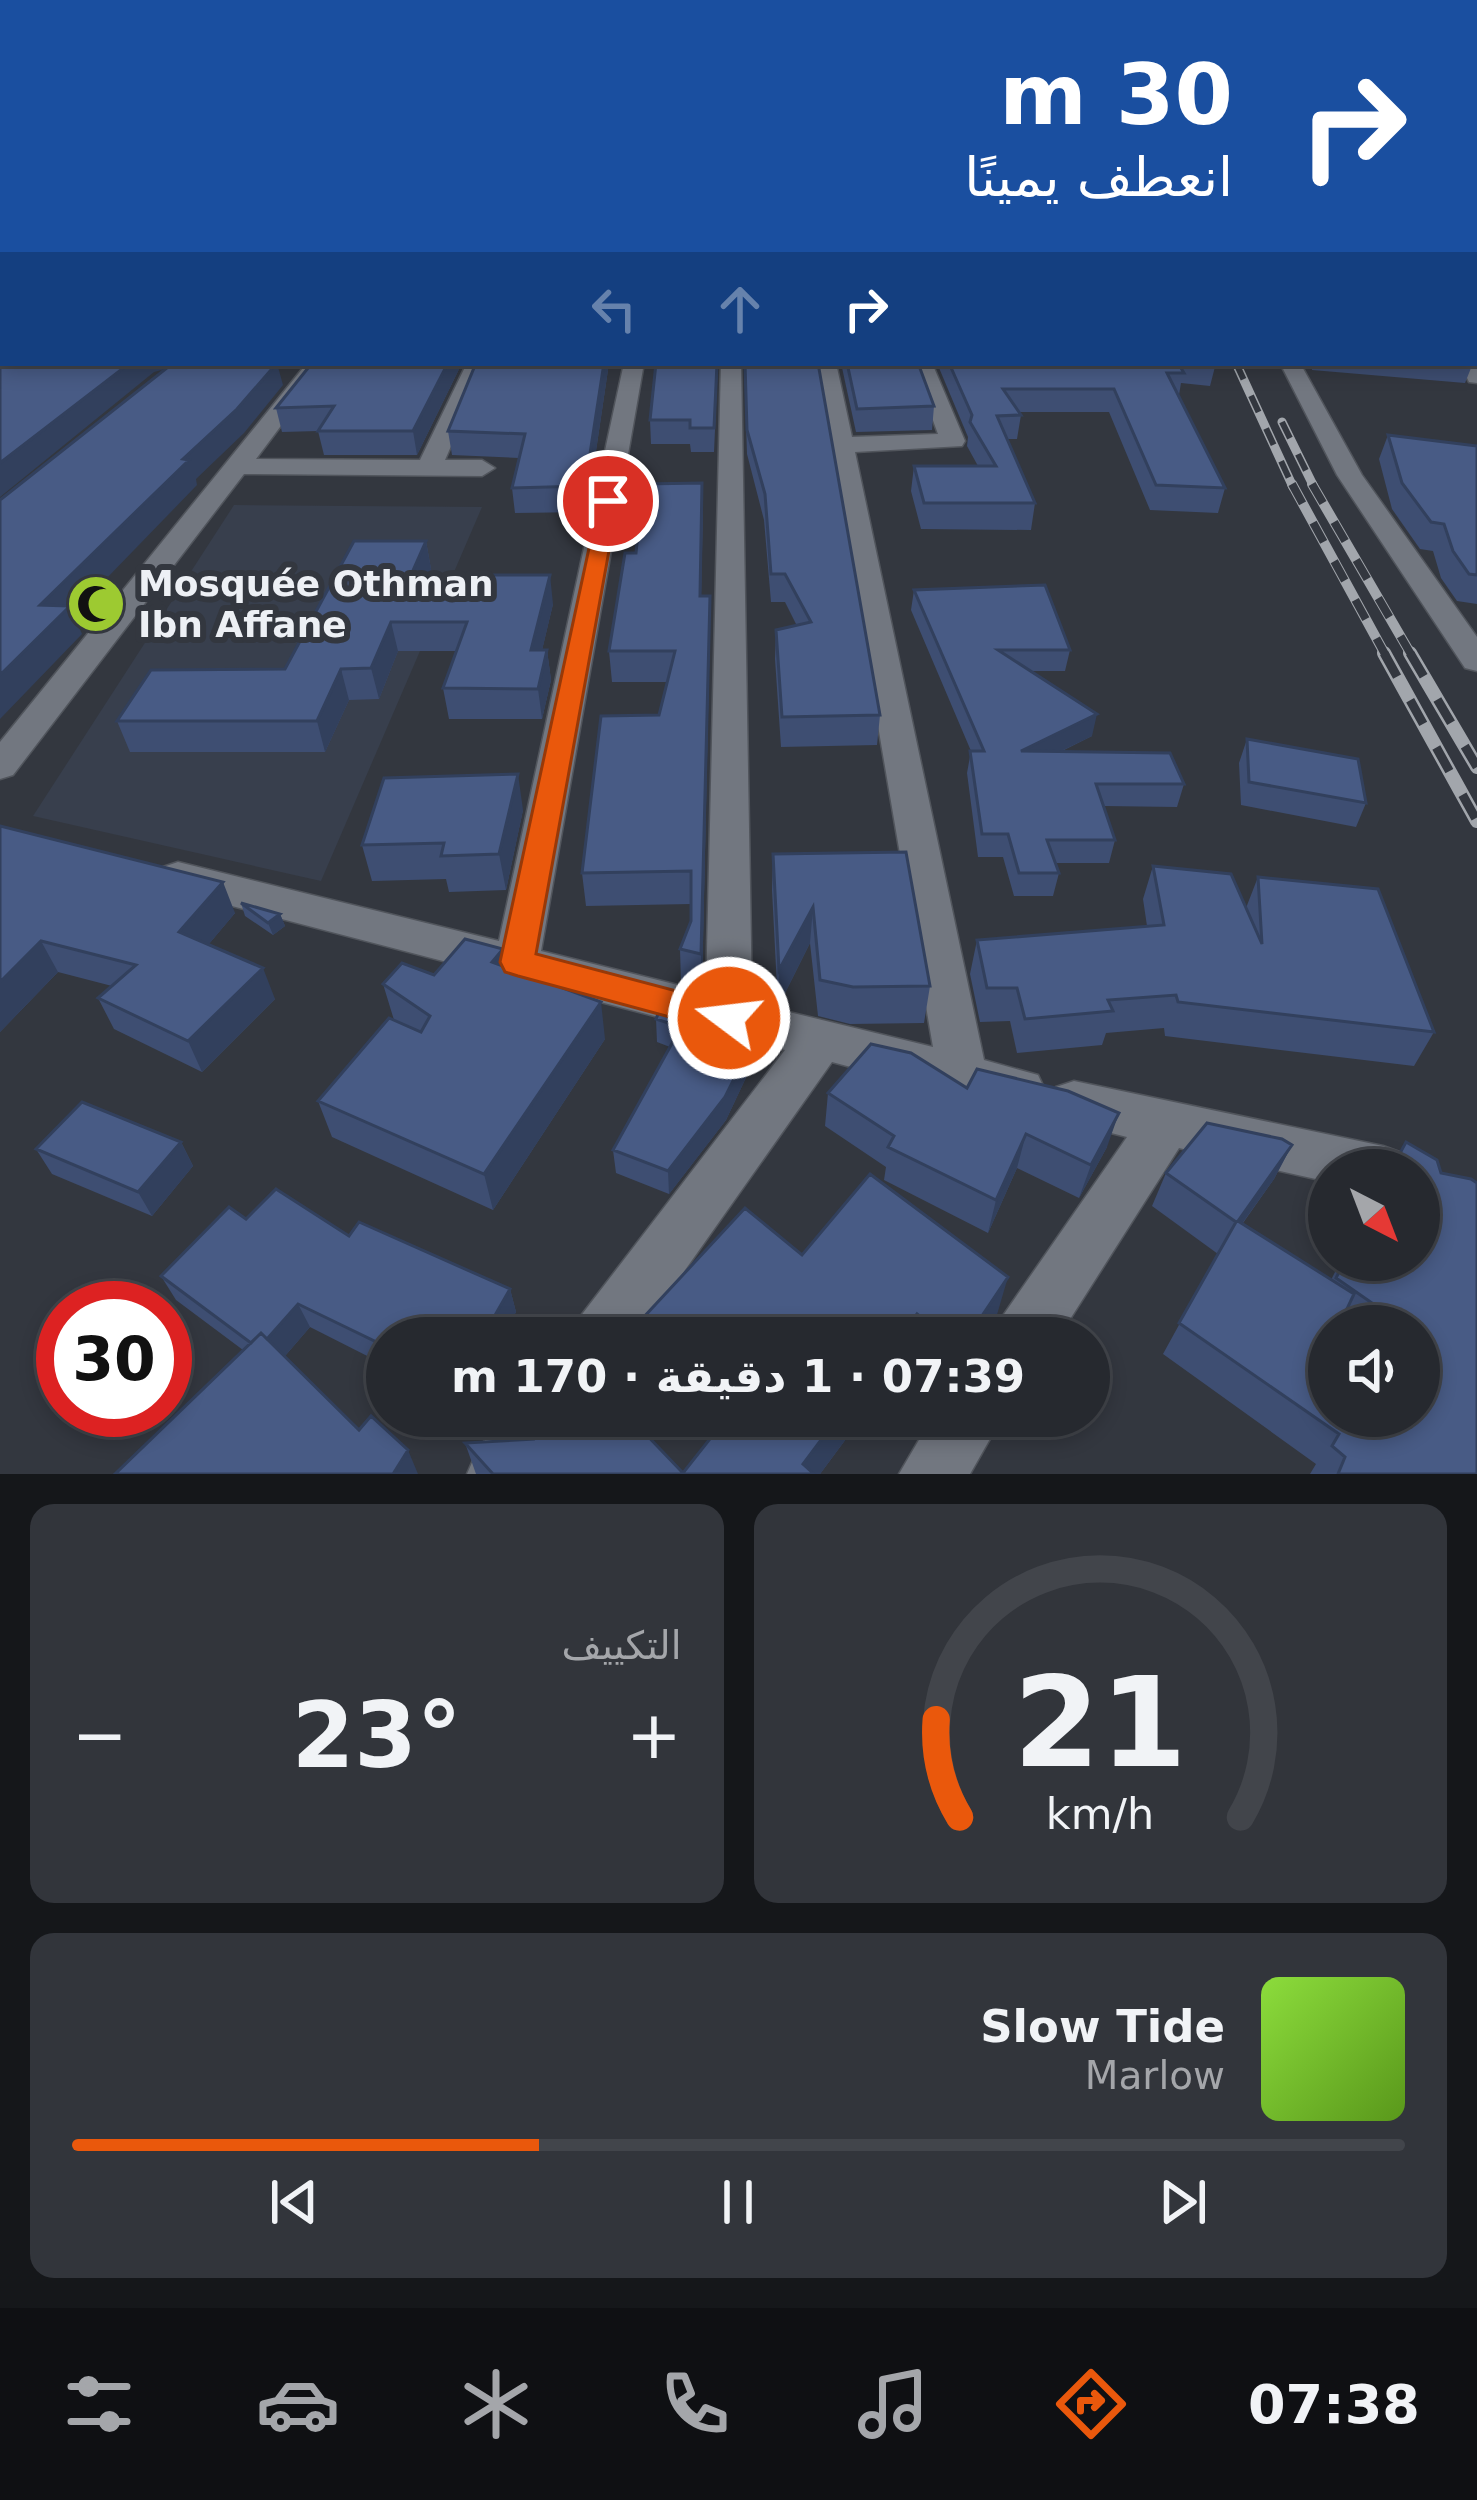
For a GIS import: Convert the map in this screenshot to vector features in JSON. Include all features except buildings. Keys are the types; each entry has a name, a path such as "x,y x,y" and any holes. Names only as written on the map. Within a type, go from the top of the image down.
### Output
{"street":[{"path":"428,469 476,366"},
{"path":"518,962 633,366"},
{"path":"729,1018 731,366"},
{"path":"827,366 963,1076"},
{"path":"845,445 952,441 923,366"},
{"path":"1292,366 1350,476 1477,661"},
{"path":"0,767 303,371"},
{"path":"234,466 482,468"},
{"path":"135,866 963,1076 1308,1155"},
{"path":"617,1317 821,1040"},
{"path":"1037,1317 1165,1125"},
{"path":"500,1474 527,1437"},
{"path":"932,1474 957,1437"}],"shaded area":[{"path":"234,505 482,507 321,881 33,816"}],"railway":[{"path":"1237,366 1293,487"},
{"path":"1282,422 1314,487"},
{"path":"1292,484 1386,656"},
{"path":"1312,484 1412,656"},
{"path":"1384,653 1477,821"},
{"path":"1410,653 1477,767"}],"place":[{"name":"Mosquée Othman Ibn Affane","path":"96,604"}],"route":[{"path":"608,501 518,962 729,1018"}]}
